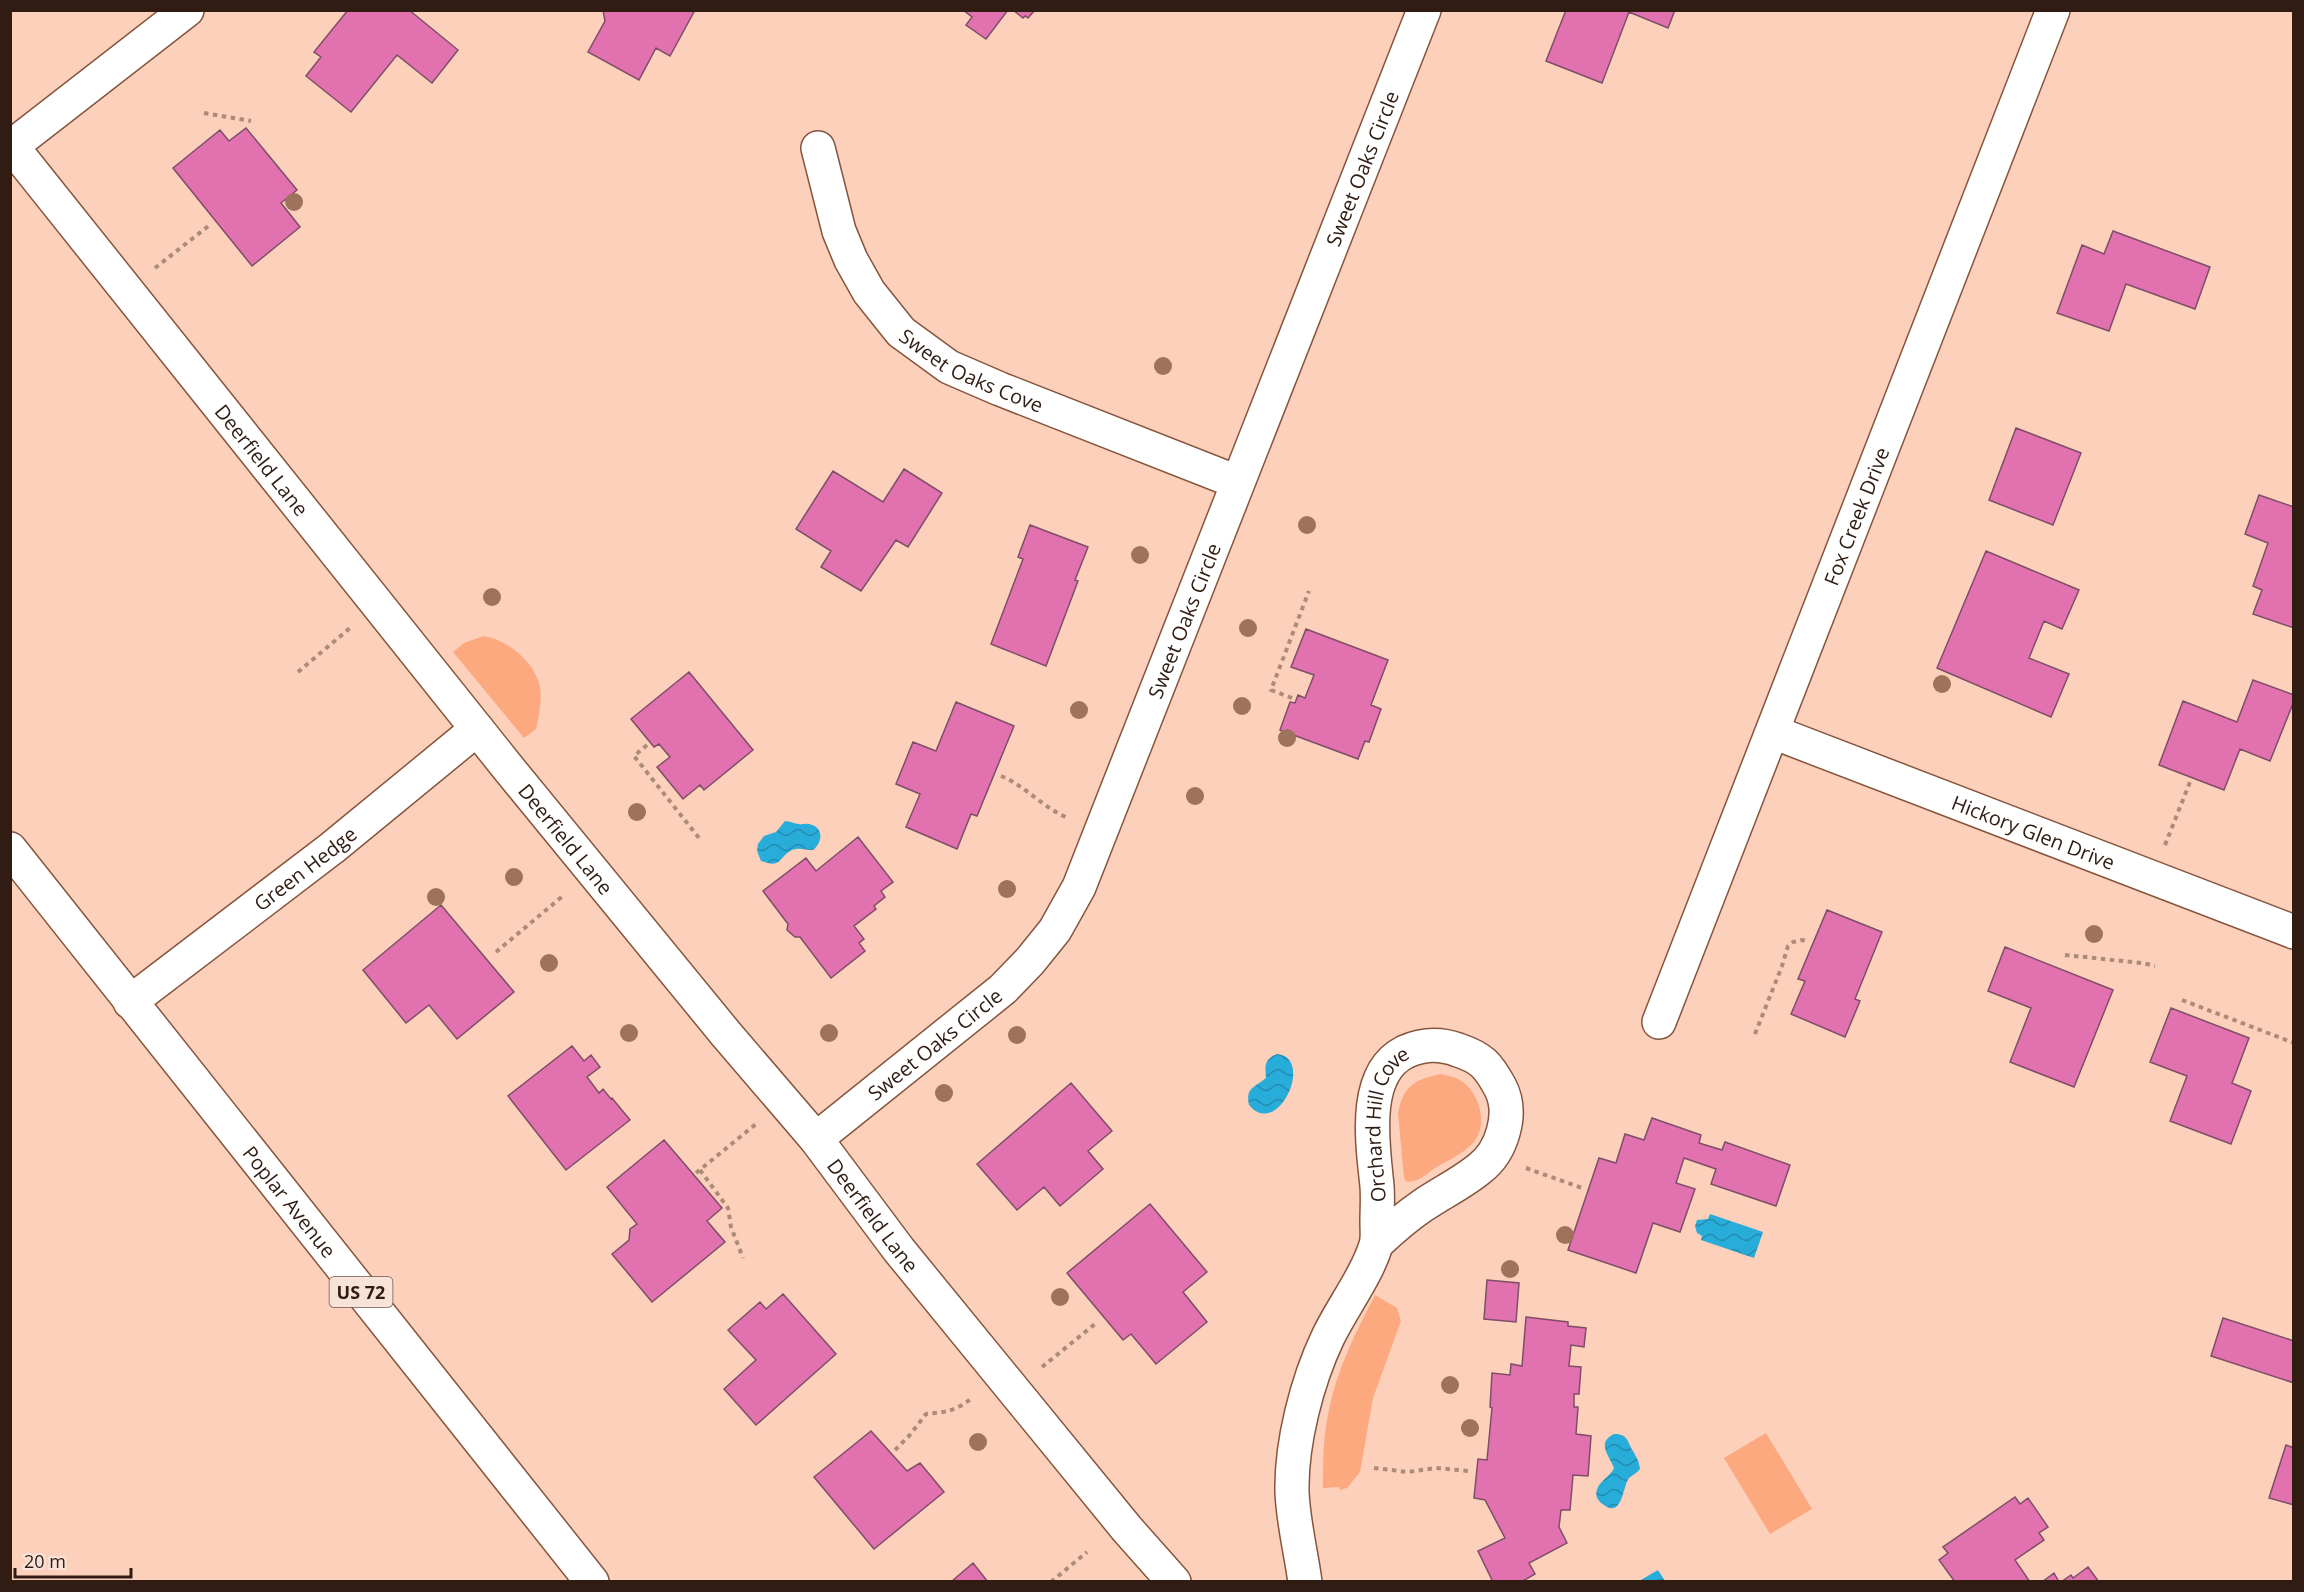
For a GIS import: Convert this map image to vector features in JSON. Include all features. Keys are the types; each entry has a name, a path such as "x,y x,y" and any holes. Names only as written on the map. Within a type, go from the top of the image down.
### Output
{"street":[{"path":"11,145 187,10"},
{"name":"Sweet Oaks Circle","path":"816,1139 1003,988 1030,961 1055,930 1079,887 1424,10"},
{"name":"Fox Creek Drive","path":"1659,1023 2053,10"},
{"name":"Deerfield Lane","path":"11,145 477,729 726,1034 816,1139 899,1250 1127,1529 1174,1581"},
{"name":"Sweet Oaks Cove","path":"818,148 839,231 850,260 869,292 901,332 949,367 1237,482"},
{"name":"Green Hedge","path":"130,1002 332,848 477,729"},
{"name":"Hickory Glen Drive","path":"1773,732 2294,932"},
{"name":"Poplar Avenue","path":"10,849 592,1581"},
{"name":"Orchard Hill Cove","path":"1305,1581 1292,1491 1297,1435 1312,1380 1327,1339 1377,1243 1403,1219 1481,1168 1497,1148 1505,1124 1507,1108 1502,1091 1489,1066 1468,1053 1444,1045 1418,1046 1401,1054 1387,1066 1380,1080 1374,1101 1372,1145 1377,1189 1377,1243"}],"path":[{"path":"204,113 251,121"},
{"path":"150,272 211,224"},
{"path":"1292,698 1271,690 1309,591"},
{"path":"298,672 357,623"},
{"path":"647,745 634,756 699,838"},
{"path":"1001,776 1023,787 1057,814 1079,822"},
{"path":"2163,852 2190,782"},
{"path":"496,952 573,888"},
{"path":"1755,1034 1788,946 1802,940 1809,942"},
{"path":"2065,956 2155,966"},
{"path":"2182,1000 2294,1043"},
{"path":"743,1258 734,1235 729,1208 698,1172 759,1121"},
{"path":"1520,1166 1582,1188"},
{"path":"1036,1372 1095,1324"},
{"path":"895,1450 926,1414 960,1408 975,1397"},
{"path":"1374,1468 1408,1472 1436,1468 1469,1471"},
{"path":"1051,1581 1087,1552"}],"shaded area":[{"path":"484,636 511,647 533,669 537,678 541,698 536,729 524,738 453,652 464,643"},
{"path":"1441,1074 1460,1080 1474,1095 1481,1112 1480,1130 1477,1138 1463,1152 1421,1178 1406,1181 1398,1113 1400,1104 1412,1085"},
{"path":"1375,1295 1397,1308 1401,1321 1373,1398 1360,1472 1347,1488 1340,1490 1339,1487 1323,1488 1324,1439 1332,1395 1348,1351"},
{"path":"1766,1433 1812,1509 1770,1534 1724,1458"}],"water":[{"path":"785,821 814,826 819,831 819,843 813,850 792,850 777,863 761,861 757,851 758,844 764,836 776,832"},
{"path":"1277,1054 1288,1058 1293,1068 1292,1081 1281,1105 1271,1112 1260,1113 1249,1105 1249,1094 1252,1088 1266,1078 1266,1063"},
{"path":"1710,1214 1763,1232 1754,1258 1701,1240 1702,1236 1697,1233 1695,1226 1697,1220 1708,1219"},
{"path":"1614,1434 1622,1435 1626,1439 1638,1460 1640,1469 1629,1478 1621,1501 1614,1508 1601,1503 1596,1494 1600,1484 1614,1468 1605,1450 1605,1445"},
{"path":"1658,1570 1665,1581 1639,1581"}],"building":[{"path":"348,10 409,10 458,50 432,83 397,55 351,112 306,76 321,57 314,52"},
{"path":"603,10 695,10 670,56 656,48 639,80 588,52 605,21"},
{"path":"963,10 1008,10 986,39 966,25 972,17"},
{"path":"1013,10 1035,10 1028,18 1025,16 1023,18"},
{"path":"1566,10 1675,10 1668,28 1629,12 1602,83 1546,61"},
{"path":"246,128 297,190 281,203 300,227 252,266 173,168 220,130 229,141"},
{"path":"2113,231 2210,267 2195,309 2126,284 2109,331 2057,313 2082,245 2104,254"},
{"path":"2016,428 2081,453 2053,525 1989,500"},
{"path":"904,469 942,493 908,547 896,540 861,591 821,567 831,551 796,529 833,471 883,502"},
{"path":"2259,495 2294,507 2294,628 2253,614 2262,590 2253,586 2268,543 2245,534"},
{"path":"1030,525 1088,547 1075,580 1078,581 1046,666 991,644 1023,559 1018,557"},
{"path":"1986,551 2079,590 2062,629 2044,621 2029,658 2069,674 2051,717 1937,668"},
{"path":"1306,629 1388,660 1371,705 1381,709 1369,742 1365,741 1358,759 1280,730 1290,702 1295,703 1298,695 1305,698 1314,675 1291,667"},
{"path":"689,672 753,750 704,790 700,785 683,799 657,767 670,757 659,744 654,747 631,719"},
{"path":"2253,680 2294,695 2294,701 2270,761 2240,749 2224,790 2159,765 2183,701 2237,722"},
{"path":"956,702 1014,726 977,816 971,814 957,849 906,827 920,794 896,784 913,742 936,751"},
{"path":"858,837 893,882 881,891 885,897 874,906 876,909 854,926 864,939 859,943 865,951 831,978 800,937 795,937 787,930 788,924 763,891 806,858 816,871"},
{"path":"441,905 514,992 457,1039 429,1005 406,1023 363,970"},
{"path":"1827,910 1882,932 1855,999 1860,1001 1845,1037 1791,1014 1805,981 1798,979"},
{"path":"2005,947 2113,990 2074,1087 2010,1062 2031,1008 1988,991"},
{"path":"2171,1008 2249,1038 2232,1083 2251,1091 2231,1144 2170,1121 2187,1076 2150,1062"},
{"path":"572,1046 584,1061 591,1055 600,1067 587,1077 599,1093 603,1089 612,1098 630,1120 566,1170 508,1096"},
{"path":"1071,1083 1112,1131 1088,1151 1103,1169 1060,1206 1044,1187 1017,1210 977,1164"},
{"path":"1652,1118 1701,1135 1699,1143 1722,1150 1725,1142 1790,1165 1776,1206 1711,1184 1716,1169 1684,1158 1676,1183 1695,1189 1680,1232 1653,1223 1636,1273 1568,1250 1599,1158 1616,1163 1625,1134 1644,1140"},
{"path":"664,1140 722,1208 707,1221 725,1242 652,1302 612,1254 629,1240 630,1229 637,1224 607,1187"},
{"path":"1150,1204 1207,1272 1183,1292 1207,1322 1156,1364 1131,1334 1123,1340 1067,1273"},
{"path":"1487,1280 1519,1283 1516,1322 1484,1319"},
{"path":"783,1294 836,1354 756,1425 724,1389 756,1360 728,1330 760,1302 766,1309"},
{"path":"1526,1317 1568,1322 1568,1326 1586,1328 1584,1347 1571,1345 1569,1366 1581,1367 1579,1394 1574,1394 1574,1407 1578,1407 1576,1434 1591,1436 1588,1476 1573,1475 1570,1510 1561,1510 1559,1527 1567,1543 1529,1563 1535,1574 1521,1582 1493,1582 1478,1551 1505,1538 1485,1500 1474,1498 1478,1459 1487,1460 1492,1408 1490,1407 1492,1373 1510,1375 1511,1364 1522,1366"},
{"path":"2223,1318 2294,1341 2294,1383 2211,1356"},
{"path":"871,1431 907,1471 920,1463 944,1492 874,1549 814,1477"},
{"path":"2286,1445 2294,1448 2294,1505 2269,1498"},
{"path":"2015,1497 2020,1504 2028,1498 2048,1527 2039,1533 2044,1540 2015,1560 2030,1582 1955,1582 1939,1560 1948,1553 1943,1547"},
{"path":"973,1563 988,1582 951,1582"},
{"path":"2088,1567 2099,1582 2061,1582 2071,1575 2073,1578"},
{"path":"2054,1573 2059,1582 2042,1582"}]}
